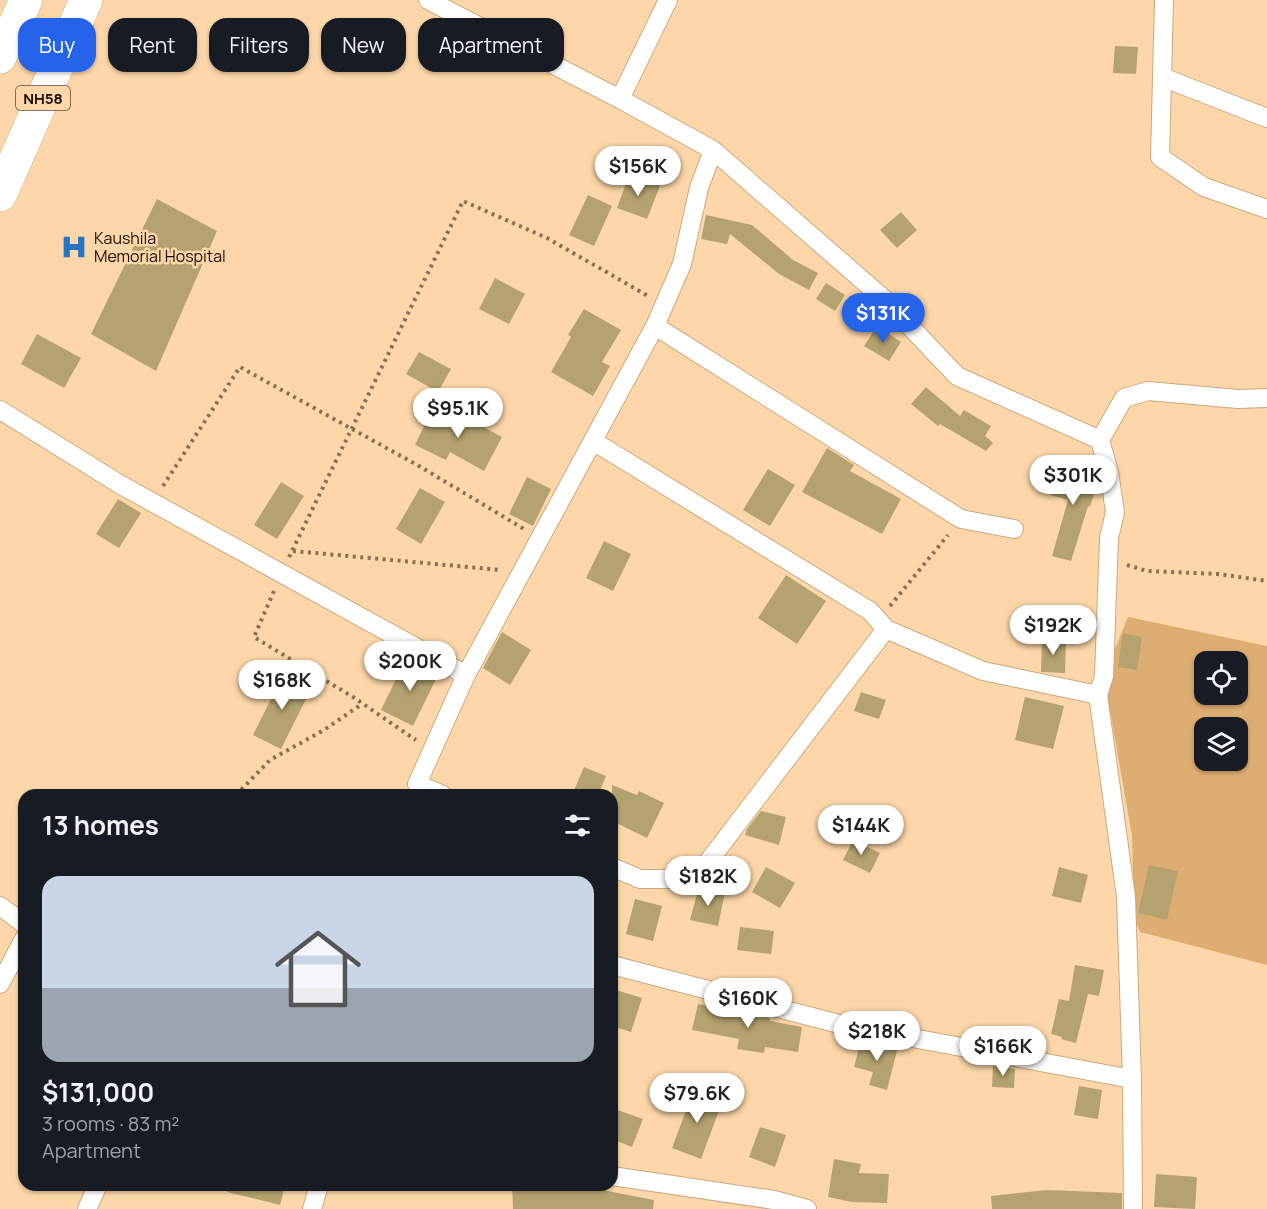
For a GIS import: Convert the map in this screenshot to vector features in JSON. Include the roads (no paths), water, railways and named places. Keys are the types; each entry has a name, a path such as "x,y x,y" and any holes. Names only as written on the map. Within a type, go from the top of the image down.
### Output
{"highway":[{"path":"0,57 26,0"},
{"name":"NH58","path":"0,195 86,0"}],"street":[{"path":"428,0 620,99 713,150 884,299 957,376 1100,440"},
{"path":"620,99 668,0"},
{"path":"1164,0 1160,157 1204,187 1267,209"},
{"path":"1162,77 1267,118"},
{"path":"429,789 417,784 466,675 655,326 682,264 699,188 713,150"},
{"path":"655,326 961,519 1014,529"},
{"path":"1133,1209 1126,897 1098,695 1104,676 1109,538 1115,512 1109,472 1100,440 1124,398 1148,391 1238,399 1267,398"},
{"path":"0,410 122,485 466,675"},
{"path":"593,441 870,612 882,624 983,671 1098,695"},
{"path":"618,870 640,879 695,879 882,624"},
{"path":"0,906 18,920"},
{"path":"0,984 18,950"},
{"path":"618,967 843,1025 1131,1079"},
{"path":"618,1177 774,1200 807,1209"},
{"path":"87,1209 95,1191"},
{"path":"312,1209 317,1191"}],"place":[{"name":"Kaushila Memorial Hospital","path":"74,247"}]}
